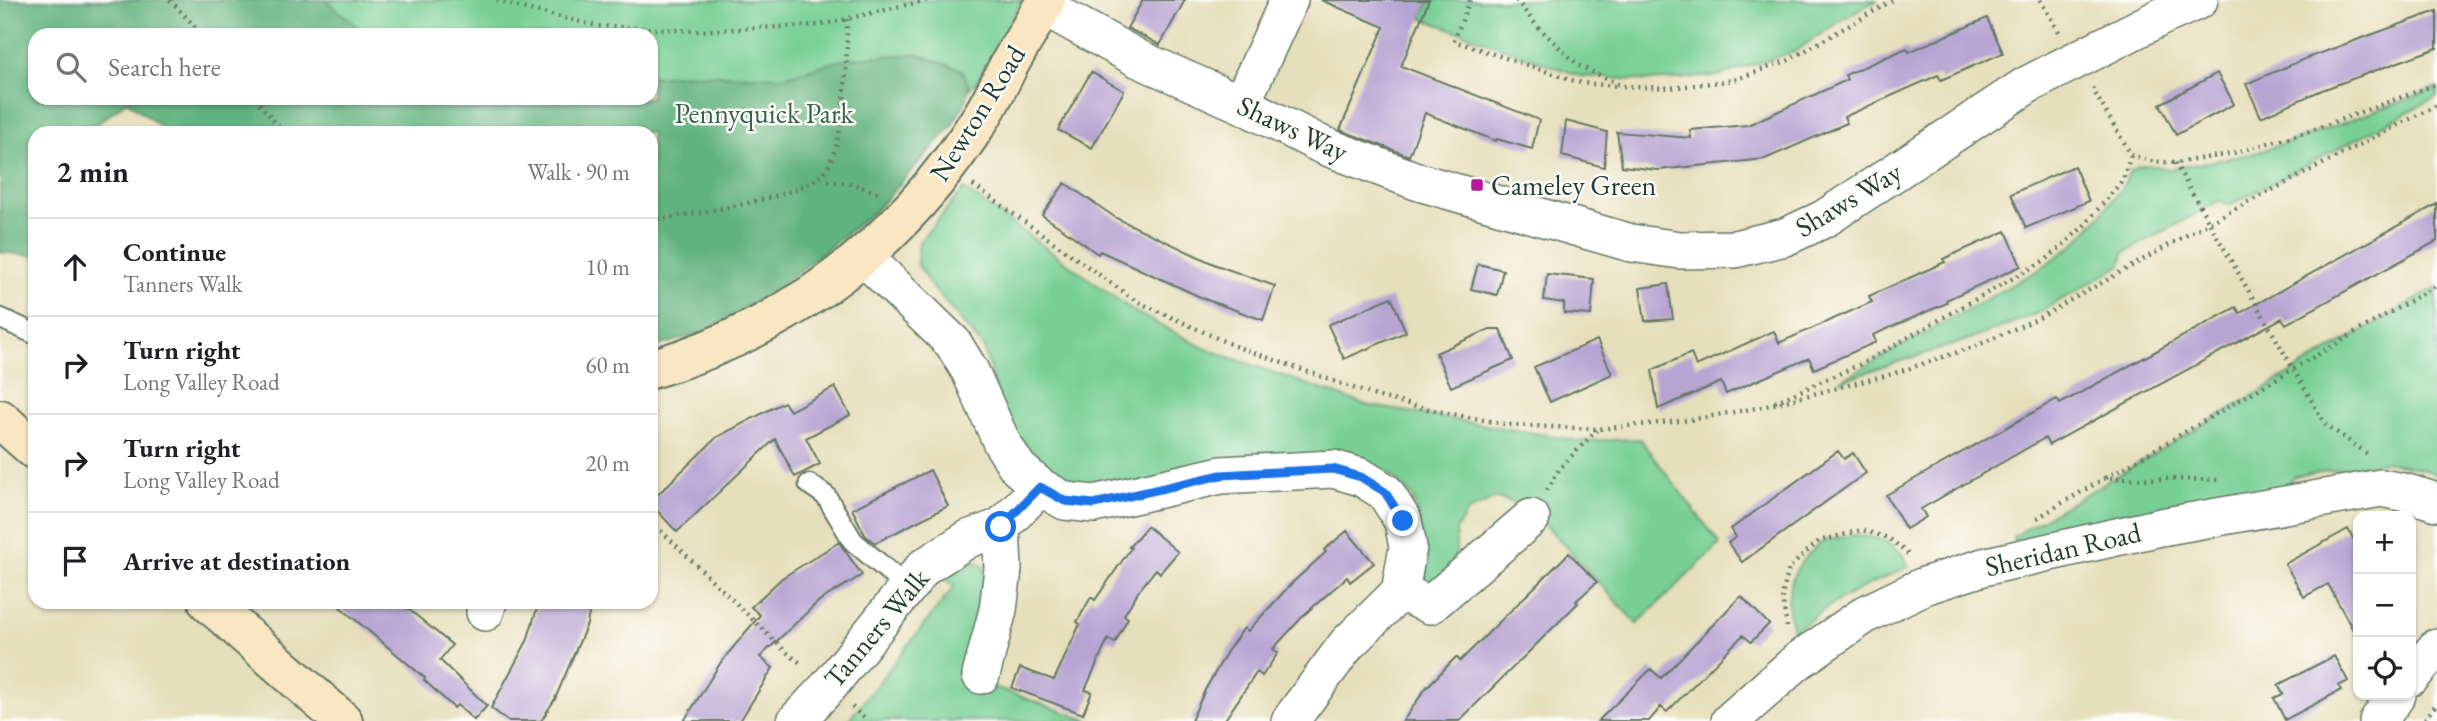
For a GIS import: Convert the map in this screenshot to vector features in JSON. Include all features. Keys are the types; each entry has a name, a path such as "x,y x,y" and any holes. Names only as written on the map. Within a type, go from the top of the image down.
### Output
{"street":[{"path":"1241,104 1289,0"},
{"name":"Shaws Way","path":"1045,3 1139,59 1241,104 1322,145 1419,182 1631,243 1680,250 1735,249 1785,237 1824,219 2027,85 2199,0"},
{"name":"Newton Road","path":"658,367 736,338 827,286 864,257 911,210 951,162 983,115 1045,3"},
{"path":"864,257 953,343 970,371 1002,443 1018,468 1040,487 1065,501 1094,504 1221,475 1333,469 1361,477 1385,492 1403,521 1408,547 1400,592 1347,644 1290,721"},
{"path":"0,419 28,444"},
{"name":"Tanners Walk","path":"796,721 829,686 924,567 968,539 1001,527 1040,487"},
{"name":"Sheridan Road","path":"1730,721 1798,661 1866,614 1924,586 1983,567 2161,527 2381,488 2407,492 2437,502"},
{"path":"1400,592 1430,604 1531,518"},
{"path":"981,675 998,610 1003,569 1001,527"},
{"path":"216,609 343,721"},
{"path":"2416,671 2437,647"},
{"path":"2378,721 2393,700"}],"lane":[{"path":"0,318 28,331"},
{"path":"809,484 826,496 853,541 908,587"}],"path":[{"path":"170,0 196,28"},
{"path":"497,0 598,26 637,28"},
{"path":"658,29 696,31 821,25 927,0"},
{"path":"1470,0 1454,41 1581,83 1671,88 1734,80 1789,61 1893,0"},
{"path":"1516,0 1537,26 1578,65 1622,86"},
{"path":"2040,0 2132,155 2150,161 2175,163 2230,154 2307,132 2437,84"},
{"path":"658,220 785,194 821,175 836,147 847,76 847,19"},
{"path":"262,105 278,126"},
{"path":"951,162 973,185 1136,300 1233,345 1376,396 1432,410 1509,425 1598,429 1690,420 1762,407 1892,374 1976,346 2039,318 2210,222 2437,105"},
{"path":"1762,407 1859,365 2048,259 2083,227 2123,180 2132,155"},
{"path":"2175,163 2325,424 2369,455"},
{"path":"828,181 853,184 902,201 911,210"},
{"path":"2105,478 2437,285"},
{"path":"1531,518 1560,468 1598,429"},
{"path":"658,528 785,651 829,686"},
{"path":"1798,661 1784,620 1782,596 1789,568 1819,541 1862,530 1889,538 1915,560 1924,586"},
{"path":"2423,721 2437,703"}],"green space":[{"path":"0,0 325,0 359,28 28,28 28,105 122,105 94,126 28,126 28,255 0,252"},
{"name":"Pennyquick Park","path":"138,0 1022,0 979,78 926,140 658,133 658,126 651,126 651,105 658,105 658,28 162,28"},
{"path":"1430,0 1878,0 1854,12 1794,52 1717,76 1651,81 1580,76 1421,18"},
{"name":"Pennyquick Park","path":"917,54 962,70 969,86 965,103 951,127 877,209 782,285 705,332 658,346 658,126 160,126 132,105 658,105 658,76 687,74 782,77 849,58"},
{"path":"2437,88 2437,97 2230,205 2219,201 2124,253 2121,265 2038,313 1971,339 1839,381 2040,269 2073,245 2123,186 2130,171 2138,167 2148,165 2169,169 2251,154"},
{"path":"964,189 1135,312 1204,348 1366,405 1580,441 1640,439 1720,544 1637,624 1529,507 1496,498 1468,511 1456,530 1456,564 1445,577 1425,582 1420,527 1413,497 1389,473 1095,492 1049,483 1009,442 984,348 928,282 917,263 919,242"},
{"path":"2437,287 2437,475 2424,469 2386,462 2295,476 2285,487 2070,527 2014,542 2013,537"},
{"path":"1856,535 1888,543 1900,552 1909,567 1834,603 1794,633 1789,613 1789,593 1800,565 1823,542"},
{"path":"976,561 984,566 982,608 974,636 957,674 1090,721 848,721 954,587 941,576 959,565"}],"building":[{"path":"1143,0 1185,0 1160,45 1127,28"},
{"path":"1321,0 1429,0 1401,66 1539,120 1532,149 1497,139 1496,141 1425,113 1409,156 1340,130 1384,27"},
{"path":"2437,11 2437,48 2322,90 2261,117 2246,84 2307,58"},
{"path":"1987,18 2003,53 1941,80 1938,75 1844,117 1847,123 1765,159 1658,170 1622,166 1617,132 1691,138 1690,130 1748,125 1847,80 1845,75 1907,48 1909,52"},
{"path":"1091,72 1124,91 1092,148 1058,130"},
{"path":"2217,73 2234,104 2176,135 2160,104"},
{"path":"1566,121 1607,132 1604,167 1562,156"},
{"path":"2074,166 2089,201 2026,228 2011,194"},
{"path":"1065,183 1116,218 1216,265 1275,286 1263,320 1207,300 1100,251 1098,254 1042,215"},
{"path":"2437,204 2437,241 2286,324 2282,318 2049,445 2045,438 1921,509 1926,517 1906,529 1886,495 2057,399 2060,404 2236,307 2240,313"},
{"path":"2006,231 2021,266 1946,300 1947,303 1873,335 1876,342 1814,369 1809,358 1726,394 1721,382 1658,409 1652,370 1691,353 1696,366 1774,331 1779,343 1872,302 1869,296"},
{"path":"1478,264 1503,270 1497,295 1471,289"},
{"path":"1547,274 1594,279 1591,315 1564,313 1564,303 1544,300"},
{"path":"1668,284 1673,319 1645,321 1640,288"},
{"path":"1391,297 1406,332 1344,359 1328,325"},
{"path":"1490,329 1500,329 1513,360 1451,387 1436,353"},
{"path":"1597,340 1612,374 1550,402 1534,367"},
{"path":"835,387 850,415 806,438 820,464 795,477 775,439 677,532 658,512 658,494 717,437 784,402 790,411"},
{"path":"1838,451 1844,459 1853,453 1866,473 1742,562 1728,543 1736,537 1731,529"},
{"path":"930,470 948,506 875,543 865,535 852,509"},
{"path":"1147,526 1178,552 1160,573 1156,569 1138,592 1124,615 1128,618 1115,643 1108,639 1085,690 1092,692 1083,714 1012,688 1020,668 1054,680 1080,624 1077,622 1091,597 1095,600 1131,548 1129,547"},
{"path":"2348,529 2353,538 2353,630 2328,584 2304,597 2285,564"},
{"path":"1347,531 1374,563 1350,582 1347,577 1305,614 1273,649 1278,653 1262,676 1257,672 1224,721 1191,721 1205,690 1244,628 1248,631 1291,584 1326,552 1324,550"},
{"path":"839,542 862,575 819,601 760,657 773,668 740,721 684,721 721,662 760,615 751,607 782,578"},
{"path":"1569,553 1597,582 1576,601 1578,603 1459,721 1403,721 1426,688 1456,657 1460,661"},
{"path":"1741,596 1769,624 1751,642 1743,635 1667,712 1661,707 1649,721 1598,721 1651,669 1661,678"},
{"path":"342,609 408,609 452,645 440,660 487,706 474,720 457,705 454,708 424,680 425,678"},
{"path":"537,609 590,609 587,624 555,699 541,721 508,721 491,708 527,641"},
{"path":"2334,656 2348,681 2339,686 2341,690 2285,720 2274,698 2283,694 2278,685"}],"place":[{"name":"Cameley Green","path":"1477,185"}],"route":[{"path":"1001,527 1040,487 1065,501 1094,504 1221,475 1333,469 1361,477 1385,492 1403,521"}]}
